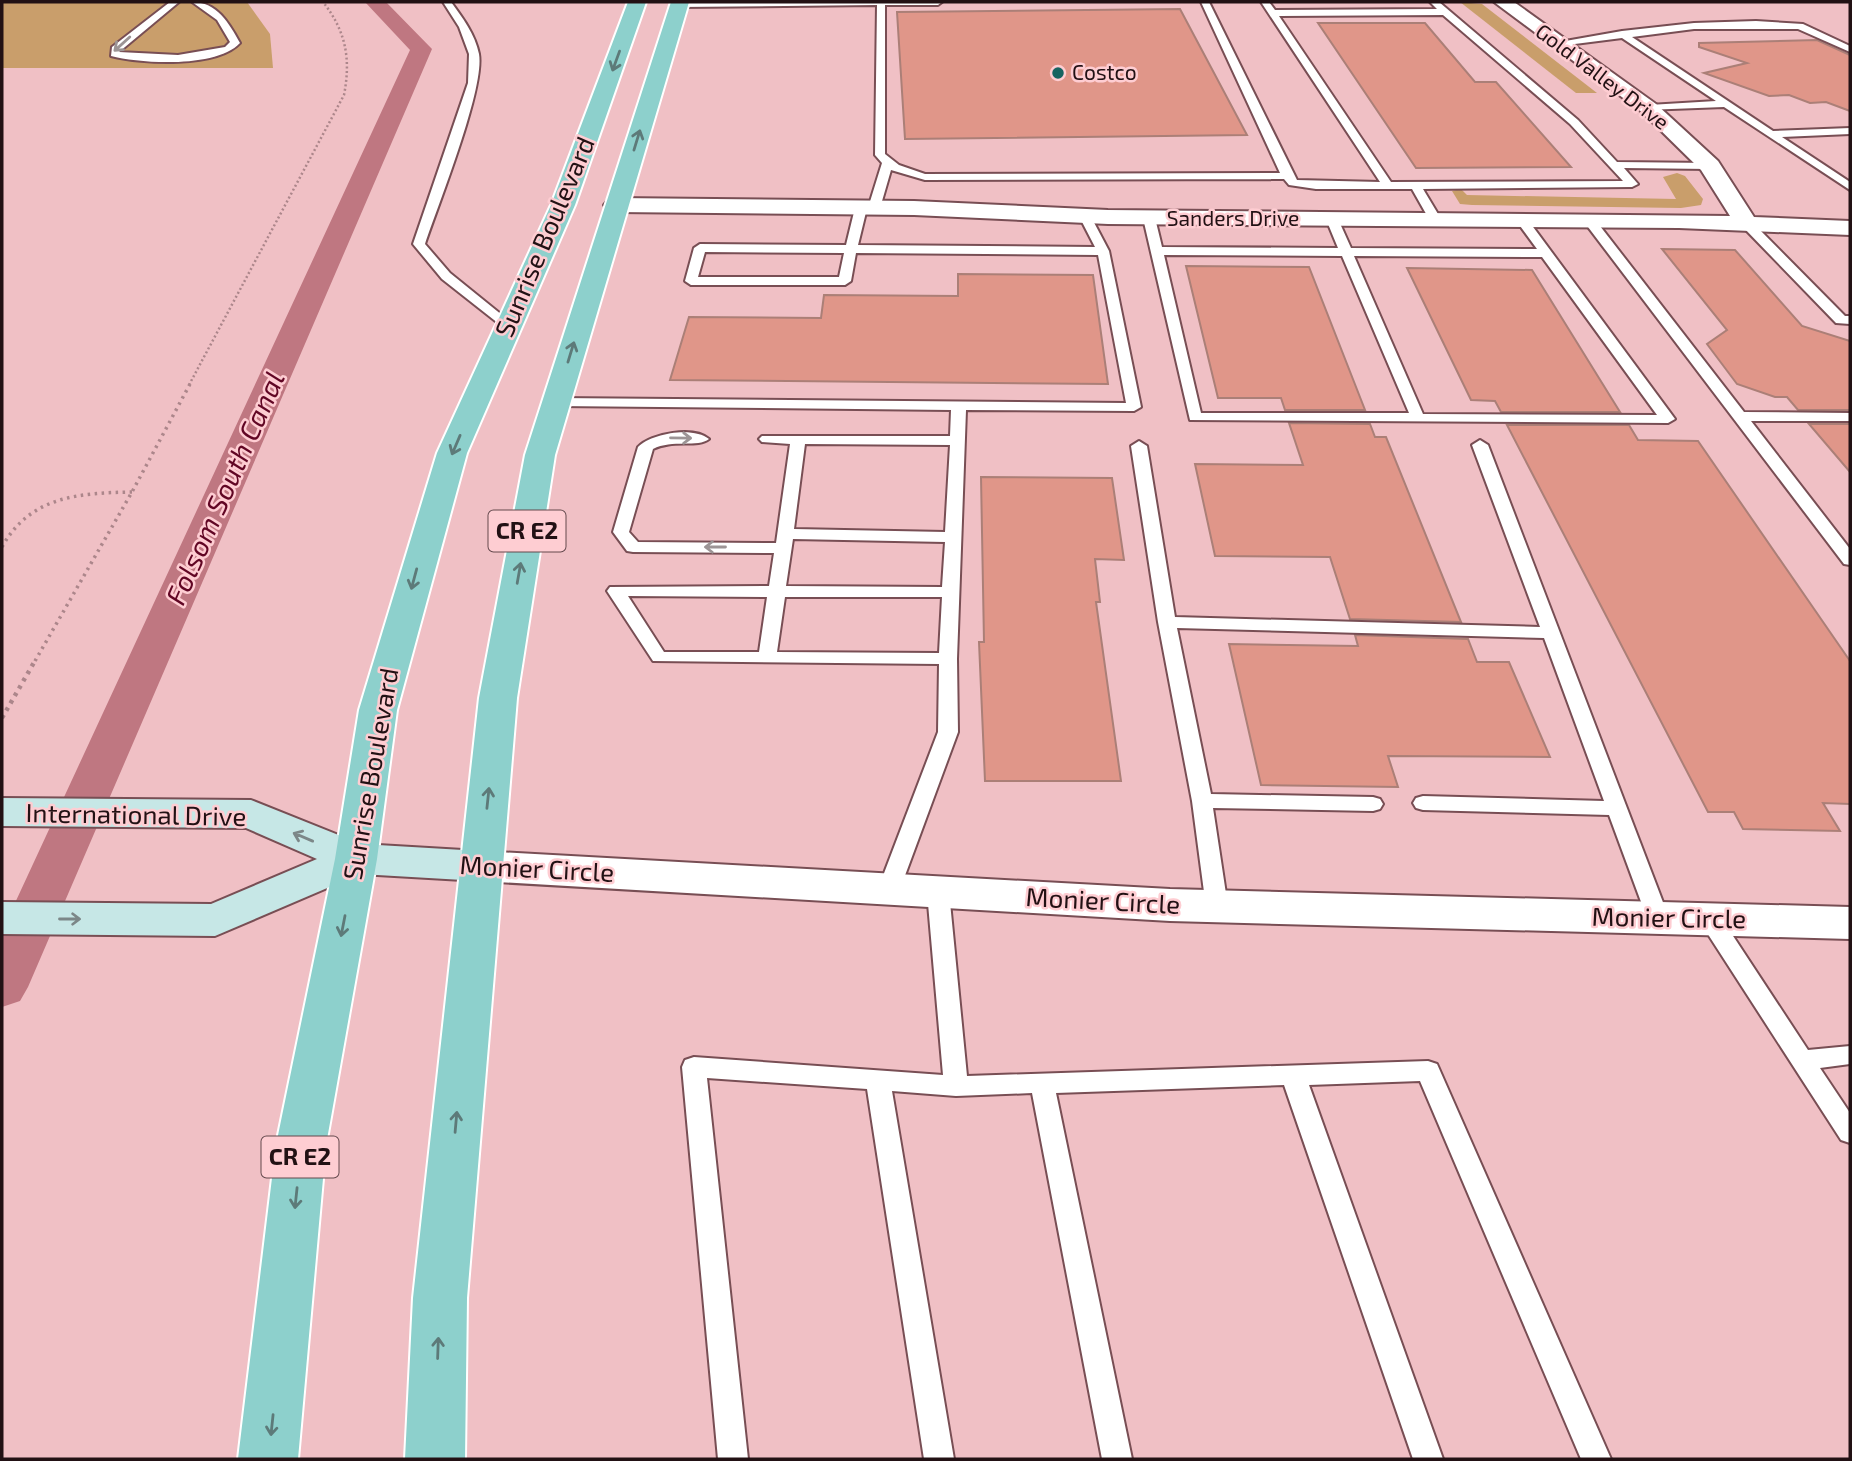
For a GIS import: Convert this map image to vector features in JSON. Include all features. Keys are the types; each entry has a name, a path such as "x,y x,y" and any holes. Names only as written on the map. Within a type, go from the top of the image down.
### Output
{"main road":[{"name":"Sunrise Boulevard","path":"268,1459 301,1145 356,859 378,710 452,453 563,205 637,2"},
{"name":"Sunrise Boulevard","path":"435,1459 440,1298 498,698 540,455 556,402 600,199 680,3"},
{"path":"582,153 595,172 600,199"},
{"name":"International Drive","path":"2,812 251,814 356,859"},
{"path":"2,918 215,920 356,859"},
{"name":"Monier Circle","path":"356,859 480,866"}],"street":[{"name":"Gold Valley Drive","path":"1503,2 1649,108 1710,166 1746,223"},
{"name":"Sanders Drive","path":"600,199 1149,218 1589,220 1746,223 1850,229"},
{"name":"Monier Circle","path":"480,866 1217,907 1850,923"}],"lane":[{"path":"175,2 115,49 114,54 131,57 202,57 222,54 232,48 234,43 223,18 196,2"},
{"path":"447,2 464,27 474,54 473,83 419,244 446,276 508,327"},
{"path":"881,2 880,155 887,164 925,177 1287,176"},
{"path":"680,3 938,2"},
{"path":"1205,2 1287,176 1293,183 1316,186 1632,184 1574,122 1434,2"},
{"path":"1265,2 1388,186"},
{"path":"1272,13 1446,12"},
{"path":"1559,43 1694,26 1756,24 1800,26 1850,49"},
{"path":"1622,34 1850,187"},
{"path":"1649,108 1726,104"},
{"path":"1772,134 1850,131"},
{"path":"887,164 851,249 845,281 691,281 700,248 851,249 1103,251"},
{"path":"1616,165 1710,166"},
{"path":"1416,186 1435,219"},
{"path":"556,402 1134,407 1103,251 1085,216"},
{"path":"1149,218 1195,417 1668,419 1521,219"},
{"path":"1332,219 1418,418"},
{"path":"1589,220 1850,560"},
{"path":"1746,223 1841,320 1850,320"},
{"path":"1157,251 1546,253"},
{"path":"889,889 948,732 950,592 959,405"},
{"path":"1739,416 1850,417"},
{"path":"701,439 663,438 646,447 621,532 633,547 954,537"},
{"path":"767,439 958,441"},
{"path":"766,658 798,439"},
{"path":"1480,445 1658,918"},
{"path":"1139,446 1167,622 1202,802 1217,907"},
{"path":"948,659 659,657 617,591 950,592"},
{"path":"1167,622 1551,633"},
{"path":"1202,802 1373,804"},
{"path":"1423,803 1617,808"},
{"path":"938,892 956,1086"},
{"path":"1710,919 1850,1133"},
{"path":"1803,1060 1850,1055"},
{"path":"733,1459 694,1067 956,1086 1428,1071 1596,1459"},
{"path":"1293,1075 1428,1459"},
{"path":"878,1080 939,1459"},
{"path":"1042,1083 1117,1459"}],"path":[{"path":"2,718 132,492 344,95 349,71 349,51 344,33 323,2"},
{"path":"2,547 19,520 48,505 103,492 132,492"}],"shaded area":[{"path":"2,2 247,2 270,34 273,68 2,68"},
{"path":"1460,2 1482,4 1597,93 1576,93"},
{"path":"1677,173 1685,176 1703,199 1701,205 1681,208 1472,205 1460,204 1452,191 1461,189 1467,195 1676,199 1663,177"}],"building":[{"name":"Costco","path":"1180,9 1247,135 905,139 897,12"},
{"path":"1318,23 1425,23 1475,82 1496,82 1571,167 1416,168"},
{"path":"1817,40 1850,55 1850,111 1826,102 1810,103 1789,95 1769,96 1704,73 1747,63 1699,47 1699,43"},
{"path":"1662,249 1735,250 1802,326 1850,341 1850,410 1798,410 1787,397 1775,397 1737,384 1707,344 1727,330"},
{"path":"1186,266 1309,267 1365,410 1285,410 1281,398 1218,398"},
{"path":"1407,268 1532,270 1620,412 1501,412 1495,401 1471,400"},
{"path":"958,274 1093,275 1108,384 670,380 689,317 821,318 824,295 958,296"},
{"path":"1289,423 1370,424 1375,437 1386,437 1461,622 1350,619 1330,557 1215,556 1195,464 1303,465"},
{"path":"1809,424 1850,424 1850,472"},
{"path":"1507,425 1629,425 1638,440 1698,441 1850,661 1850,804 1823,803 1840,831 1743,829 1734,812 1708,812"},
{"path":"981,477 1112,478 1124,560 1095,559 1100,602 1096,602 1121,781 985,781 979,642 984,642"},
{"path":"1355,635 1468,639 1477,662 1509,662 1550,757 1388,756 1398,787 1261,785 1229,644 1358,646"}],"waterway":[{"name":"Folsom South Canal","path":"2,987 421,49 375,2"}],"place":[{"name":"Costco","path":"1058,73"}]}
